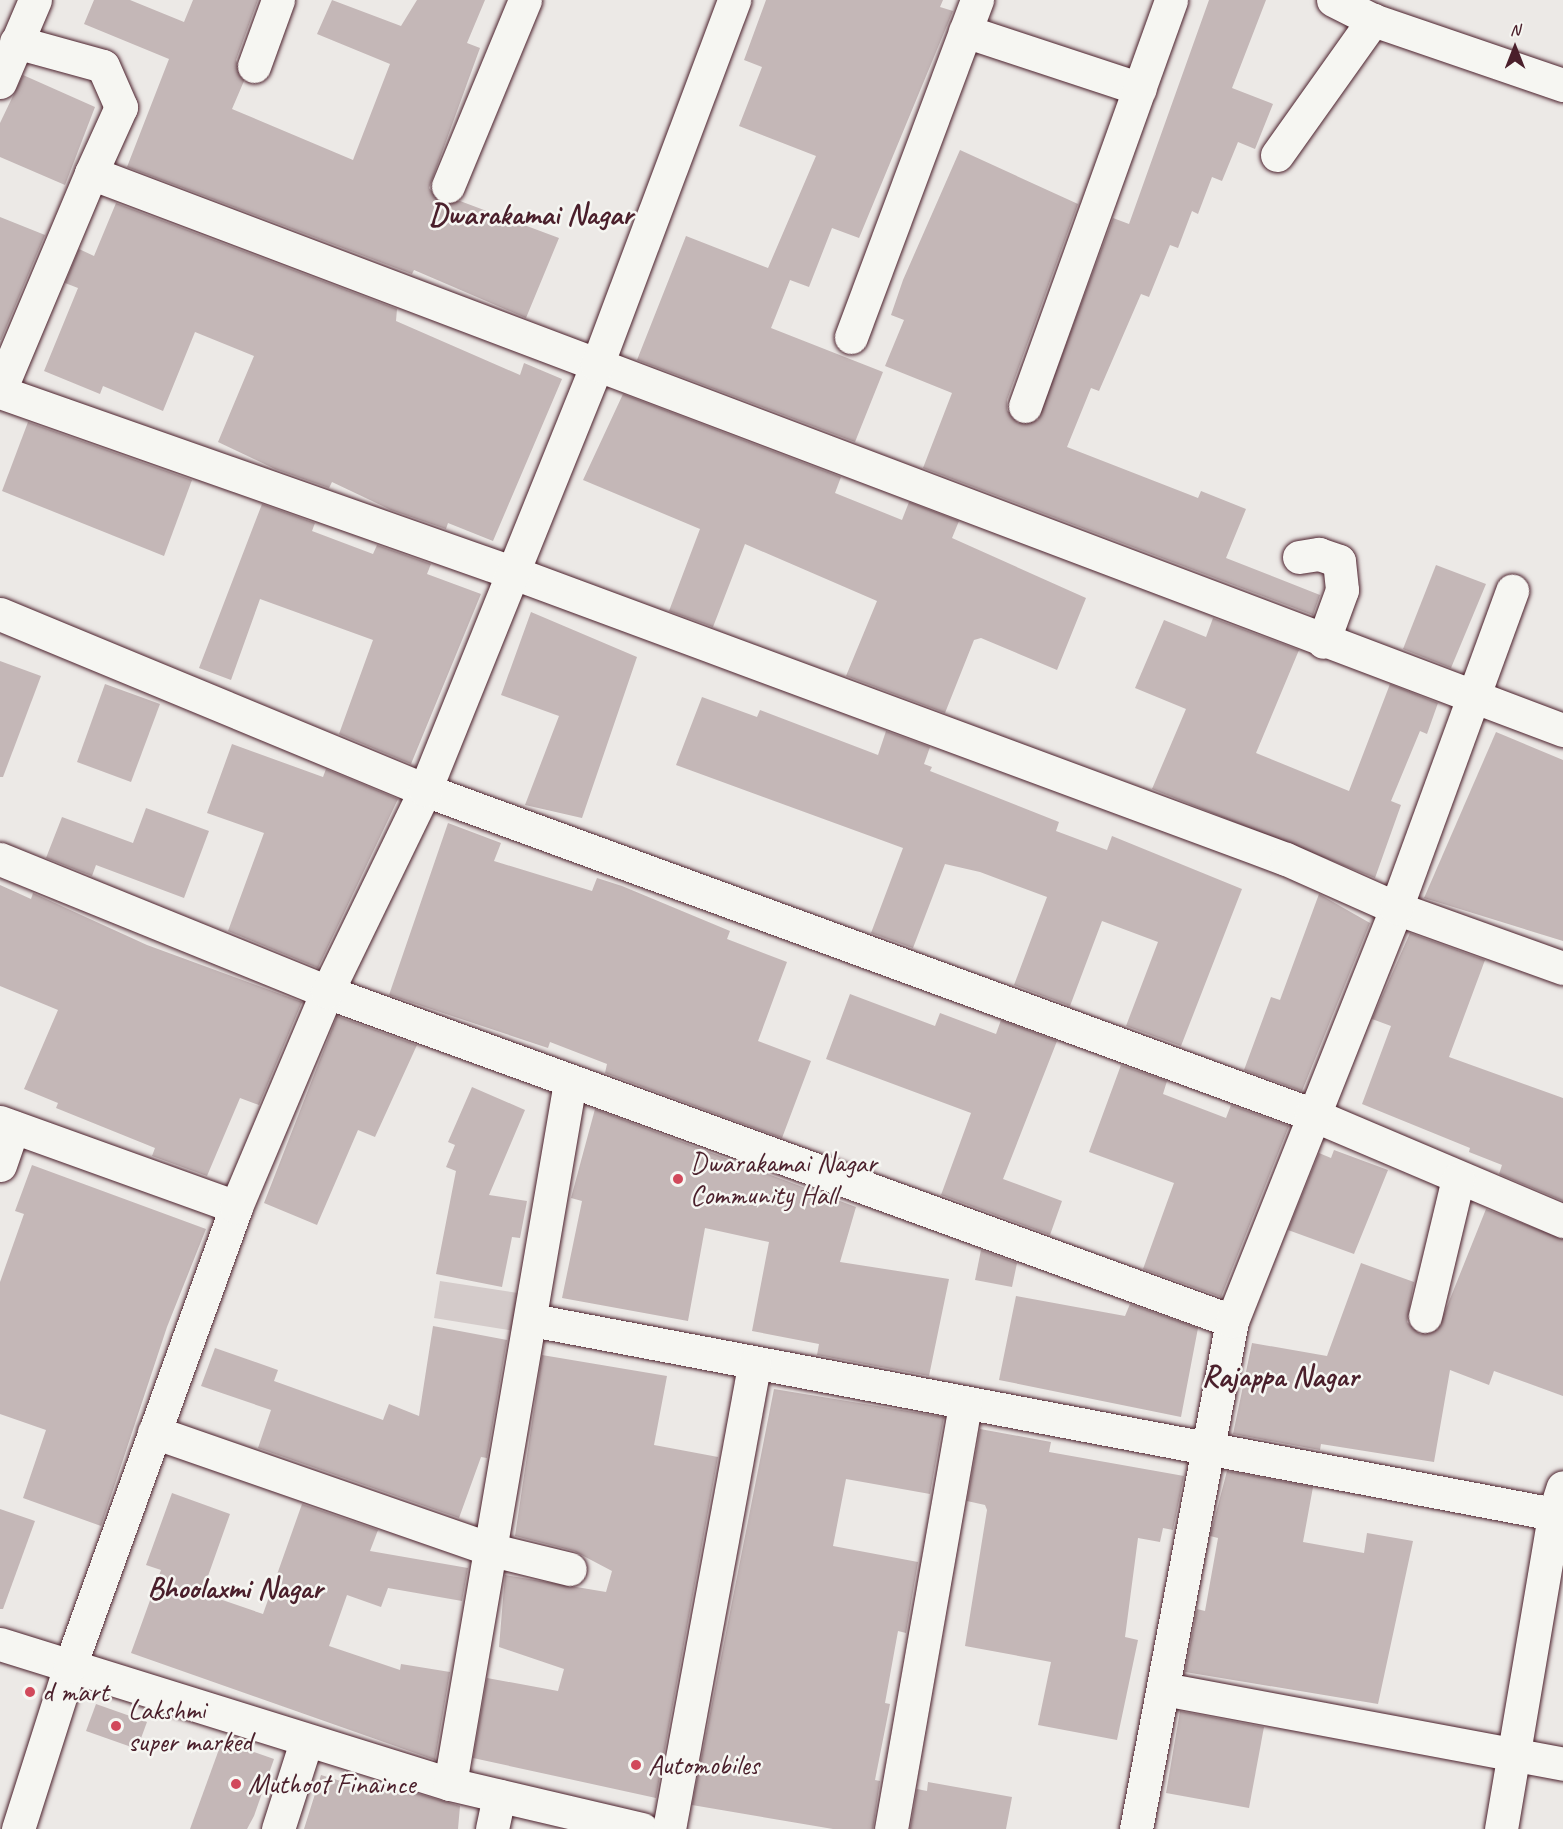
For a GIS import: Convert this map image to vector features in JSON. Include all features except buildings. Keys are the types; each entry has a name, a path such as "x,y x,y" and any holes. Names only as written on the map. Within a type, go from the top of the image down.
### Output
{"street":[{"path":"0,82 35,0"},
{"path":"254,66 278,0"},
{"path":"448,186 525,0"},
{"path":"18,1829 70,1666 236,1207 327,992 425,790 597,364 734,0"},
{"path":"851,337 977,0"},
{"path":"1025,406 1171,0"},
{"path":"1339,1 1373,20 1563,85"},
{"path":"1277,155 1373,20"},
{"path":"965,31 1140,89"},
{"path":"16,42 103,66 121,106 0,391 514,573 1286,859 1396,908 1563,968"},
{"path":"91,173 1473,699 1563,730"},
{"path":"1299,557 1319,554 1339,561 1341,590 1323,642"},
{"path":"1136,1829 1211,1449 1232,1321 1311,1114 1396,908 1512,591"},
{"path":"0,614 425,790 1311,1114 1458,1179 1563,1221"},
{"path":"0,859 327,992 1232,1321"},
{"path":"450,1785 532,1320 570,1082"},
{"path":"0,1166 6,1124 236,1207"},
{"path":"1425,1316 1458,1179"},
{"path":"532,1320 1211,1449 1558,1500 1501,1829"},
{"path":"669,1829 754,1364"},
{"path":"891,1829 965,1403"},
{"path":"154,1432 492,1550 570,1569"},
{"path":"0,1644 306,1742 450,1785 642,1829"},
{"path":"1164,1689 1563,1764"},
{"path":"278,1829 306,1742"},
{"path":"492,1829 499,1796"}],"shaded area":[{"path":"440,1281 525,1294 520,1332 434,1318"}],"place":[{"name":"Dwarakamai Nagar Community Hall","path":"678,1179"},
{"name":"d mart","path":"30,1692"},
{"name":"Lakshmi super marked","path":"116,1726"},
{"name":"Automobiles","path":"636,1765"},
{"name":"Muthoot Finaince","path":"236,1784"}],"district":[{"name":"Dwarakamai Nagar","path":"531,214"},
{"name":"Rajappa Nagar","path":"1280,1376"},
{"name":"Bhoolaxmi Nagar","path":"235,1588"}]}
